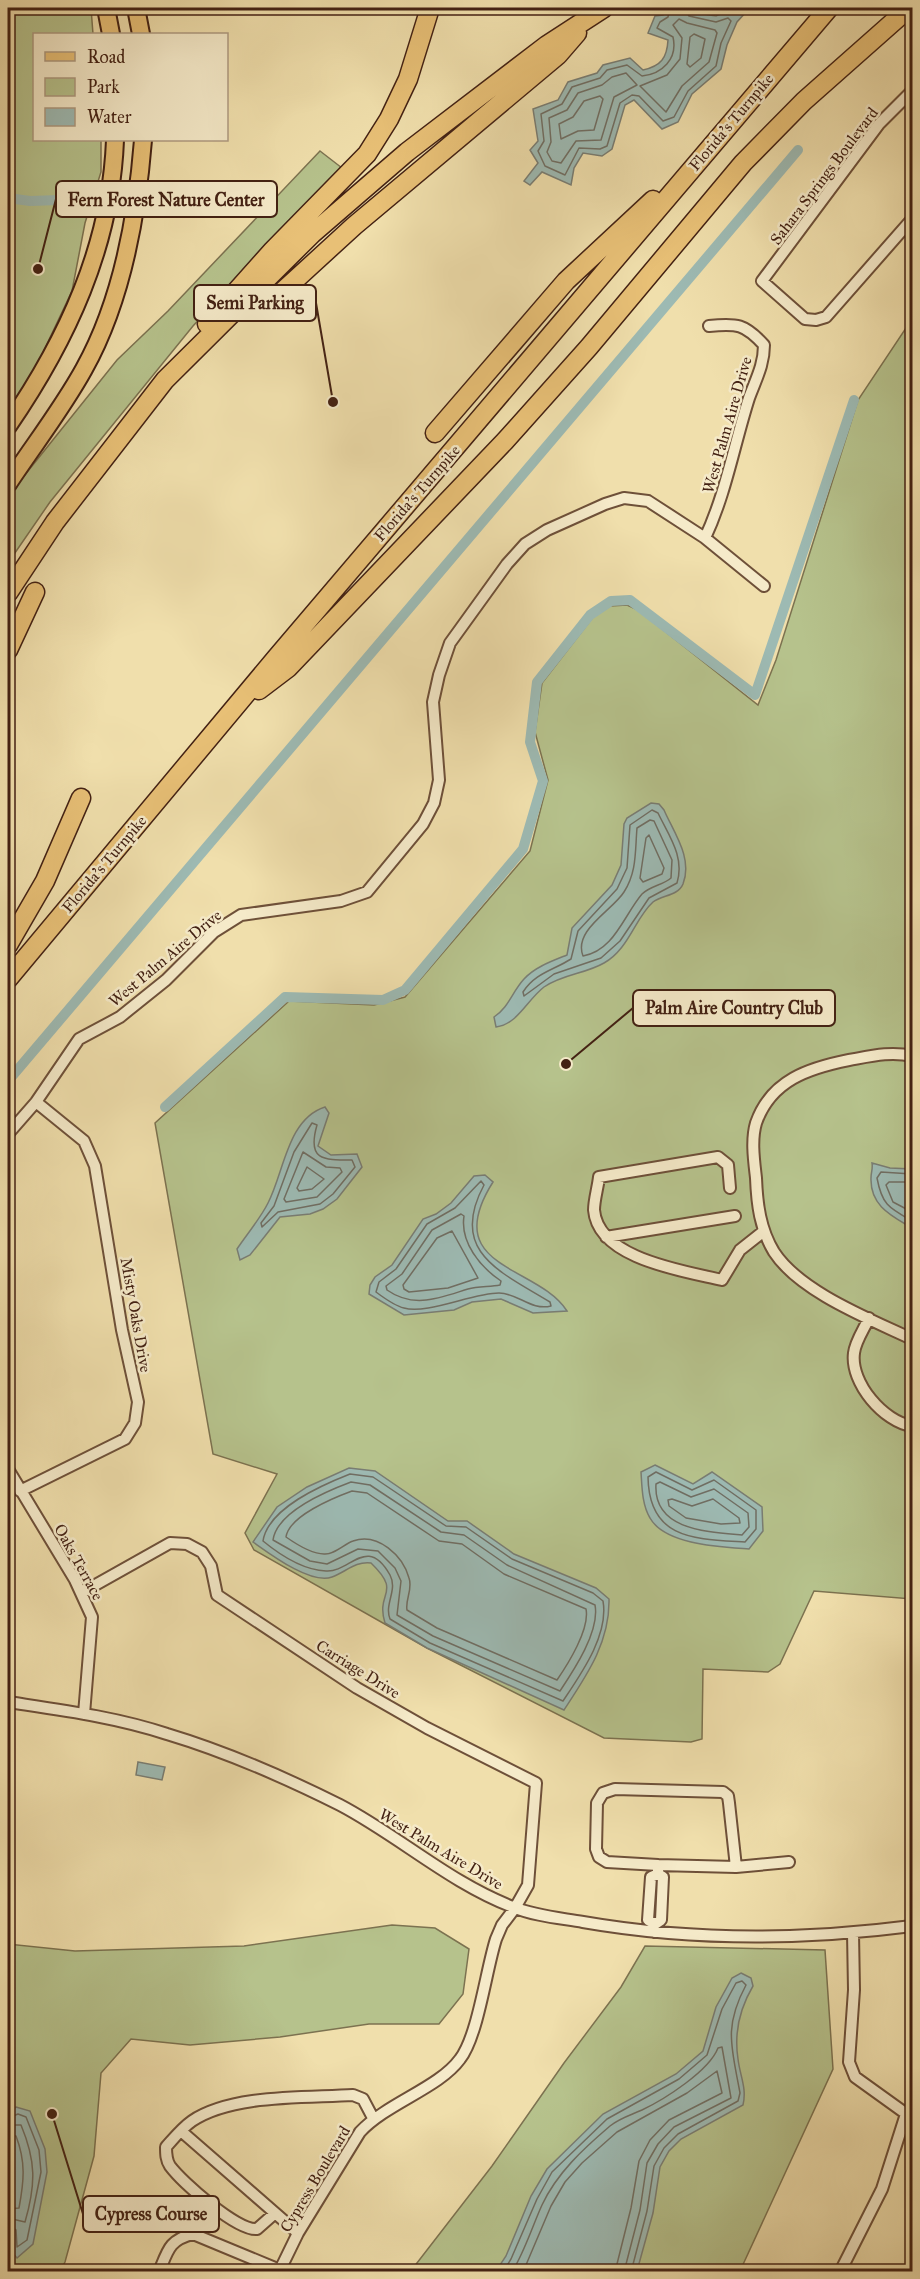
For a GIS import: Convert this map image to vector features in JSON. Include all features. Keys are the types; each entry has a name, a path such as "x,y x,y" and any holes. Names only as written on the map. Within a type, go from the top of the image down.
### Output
{"highway":[{"path":"8,593 55,522 165,380 193,339 273,250 367,154 389,119 408,79 430,8"},
{"name":"Florida's Turnpike","path":"8,979 829,8"},
{"path":"238,705 288,668 505,441 589,347 743,163 812,94 909,8"},
{"path":"165,380 312,234 407,152 548,45 597,13"},
{"path":"271,302 354,226 558,55 597,13"},
{"path":"435,433 566,281 652,201 678,185"},
{"path":"8,650 35,592"},
{"path":"8,945 45,881 81,798"}],"main road":[{"path":"106,8 111,33"},
{"path":"137,10 141,33"},
{"path":"8,426 62,339 82,292 108,209 115,141"},
{"path":"8,484 85,368 106,321 124,262 143,141"}],"street":[{"name":"Sahara Springs Boulevard","path":"912,91 879,124 762,281 805,319 816,320 826,316 912,219"},
{"name":"West Palm Aire Drive","path":"705,538 720,505 750,397 764,363 764,345 753,332 736,323 710,326"},
{"name":"West Palm Aire Drive","path":"8,1134 36,1102 79,1039 120,1017 165,980 214,933 241,915 341,901 367,892 423,824 434,803 439,780 433,702 450,643 507,564 525,544 547,530 605,504 624,498 648,501 705,538 764,586"},
{"path":"912,1056 881,1053 811,1067 775,1090 756,1123 753,1145 760,1219 774,1252 787,1268 814,1288 912,1339"},
{"name":"Misty Oaks Drive","path":"20,1491 125,1439 135,1423 138,1402 122,1330 95,1166 84,1141 36,1102"},
{"path":"730,1188 728,1165 718,1157 599,1177 594,1211 606,1237 630,1256 722,1280 740,1251 764,1231"},
{"path":"606,1237 735,1216"},
{"path":"868,1318 854,1351 854,1363 859,1382 883,1412 905,1425 912,1426"},
{"name":"Oaks Terrace","path":"8,1470 81,1593 92,1617 84,1714"},
{"name":"Carriage Drive","path":"81,1593 170,1543 188,1544 202,1552 211,1566 217,1595 357,1688 427,1728 536,1783 528,1885 515,1908"},
{"name":"West Palm Aire Drive","path":"8,1702 84,1714 165,1733 248,1761 341,1806 480,1893 515,1908 608,1927 655,1928 737,1937 853,1934 912,1926"},
{"path":"736,1867 728,1796 723,1792 615,1789 603,1793 597,1803 596,1849 599,1857 607,1862 658,1870 736,1867 789,1862"},
{"path":"655,1928 661,1920 662,1910 663,1877 658,1870"},
{"name":"Cypress Boulevard","path":"280,2271 298,2233 354,2141 373,2118 444,2074 461,2059 471,2038 496,1939 502,1924 515,1908"},
{"path":"840,2271 882,2189 909,2116 855,2077 849,2062 854,1990 853,1934"},
{"path":"274,2214 257,2229 242,2227 229,2220 167,2160 166,2148 181,2131 207,2112 244,2103 353,2095 363,2099 373,2118"},
{"path":"181,2131 298,2233"},
{"path":"159,2271 169,2247 178,2238 193,2234 280,2271"}],"green space":[{"path":"8,8 91,8 93,33 33,33 33,141 101,141 101,172 85,223 72,291 37,365 8,412"},
{"path":"320,151 342,168 193,326 50,502 8,563 8,499 20,481 117,360 168,311"},
{"path":"912,319 912,1599 814,1591 780,1664 768,1672 703,1669 702,1739 691,1742 604,1738 427,1648 254,1550 245,1533 277,1474 213,1454 155,1123 289,1001 374,1005 405,997 530,851 548,780 535,732 542,683 593,617 610,606 627,605 638,610 758,705 776,660 858,400"},
{"path":"392,1925 435,1928 469,1949 463,1994 439,2024 369,2024 280,2037 190,2045 131,2039 101,2073 94,2156 65,2262 60,2271 8,2272 8,1944 75,1951 244,1946"},
{"path":"645,1946 825,1950 833,2069 740,2271 410,2272 492,2166 564,2063 621,1987"}],"water":[{"path":"664,8 716,16 734,8 778,8 780,13 747,11 737,22 727,45 721,69 692,94 678,122 662,129 634,100 625,105 612,149 602,156 583,153 574,168 571,185 542,172 530,185 524,181 538,163 530,150 538,141 533,109 558,100 568,82 597,73 603,65 630,58 643,70 659,63 666,52 668,40 648,33 655,16 663,15"},
{"path":"651,803 659,804 664,810 681,846 686,865 681,888 653,902 613,957 597,967 559,979 544,987 510,1021 496,1027 494,1017 503,1009 524,979 538,968 567,955 572,928 612,885 621,865 624,824 627,818"},
{"path":"325,1107 329,1113 318,1146 331,1155 357,1154 362,1167 337,1199 323,1209 310,1214 280,1217 250,1255 240,1260 237,1249 268,1203 294,1135 312,1113"},
{"path":"872,1163 890,1168 912,1169 912,1228 878,1203 872,1188"},
{"path":"485,1175 493,1182 479,1211 477,1232 485,1249 499,1262 553,1296 567,1311 533,1313 501,1299 472,1302 454,1310 404,1315 369,1294 370,1285 375,1277 392,1265 423,1219 436,1214 451,1203 474,1176"},
{"path":"655,1465 693,1484 712,1472 762,1507 763,1531 749,1549 695,1543 668,1534 657,1527 650,1518 644,1502 641,1472"},
{"path":"349,1468 375,1471 448,1521 467,1521 514,1554 596,1588 609,1599 606,1630 596,1658 564,1710 427,1648 385,1623 383,1604 387,1587 380,1573 371,1563 355,1565 332,1577 313,1577 291,1567 253,1542 277,1507 307,1487"},
{"path":"138,1762 165,1767 162,1780 136,1775"},
{"path":"741,1973 751,1978 753,1986 741,2012 738,2030 737,2049 743,2082 743,2105 681,2139 669,2151 660,2167 653,2213 637,2271 496,2271 506,2256 531,2196 547,2169 603,2114 676,2074 703,2051 716,2007 732,1978"},
{"path":"16,2107 30,2111 45,2149 47,2172 33,2244 17,2258 9,2249 11,2234 8,2225 8,2114"}],"waterway":[{"path":"8,1081 798,150"},
{"path":"8,198 30,201 89,199"},
{"path":"165,1107 285,997 383,1000 405,990 523,849 543,781 530,742 537,682 590,615 611,601 630,600 755,695 854,400"}],"place":[{"name":"Fern Forest Nature Center","path":"38,269"},
{"name":"Semi Parking","path":"333,402"},
{"name":"Palm Aire Country Club","path":"566,1064"},
{"name":"Cypress Course","path":"52,2114"}]}
